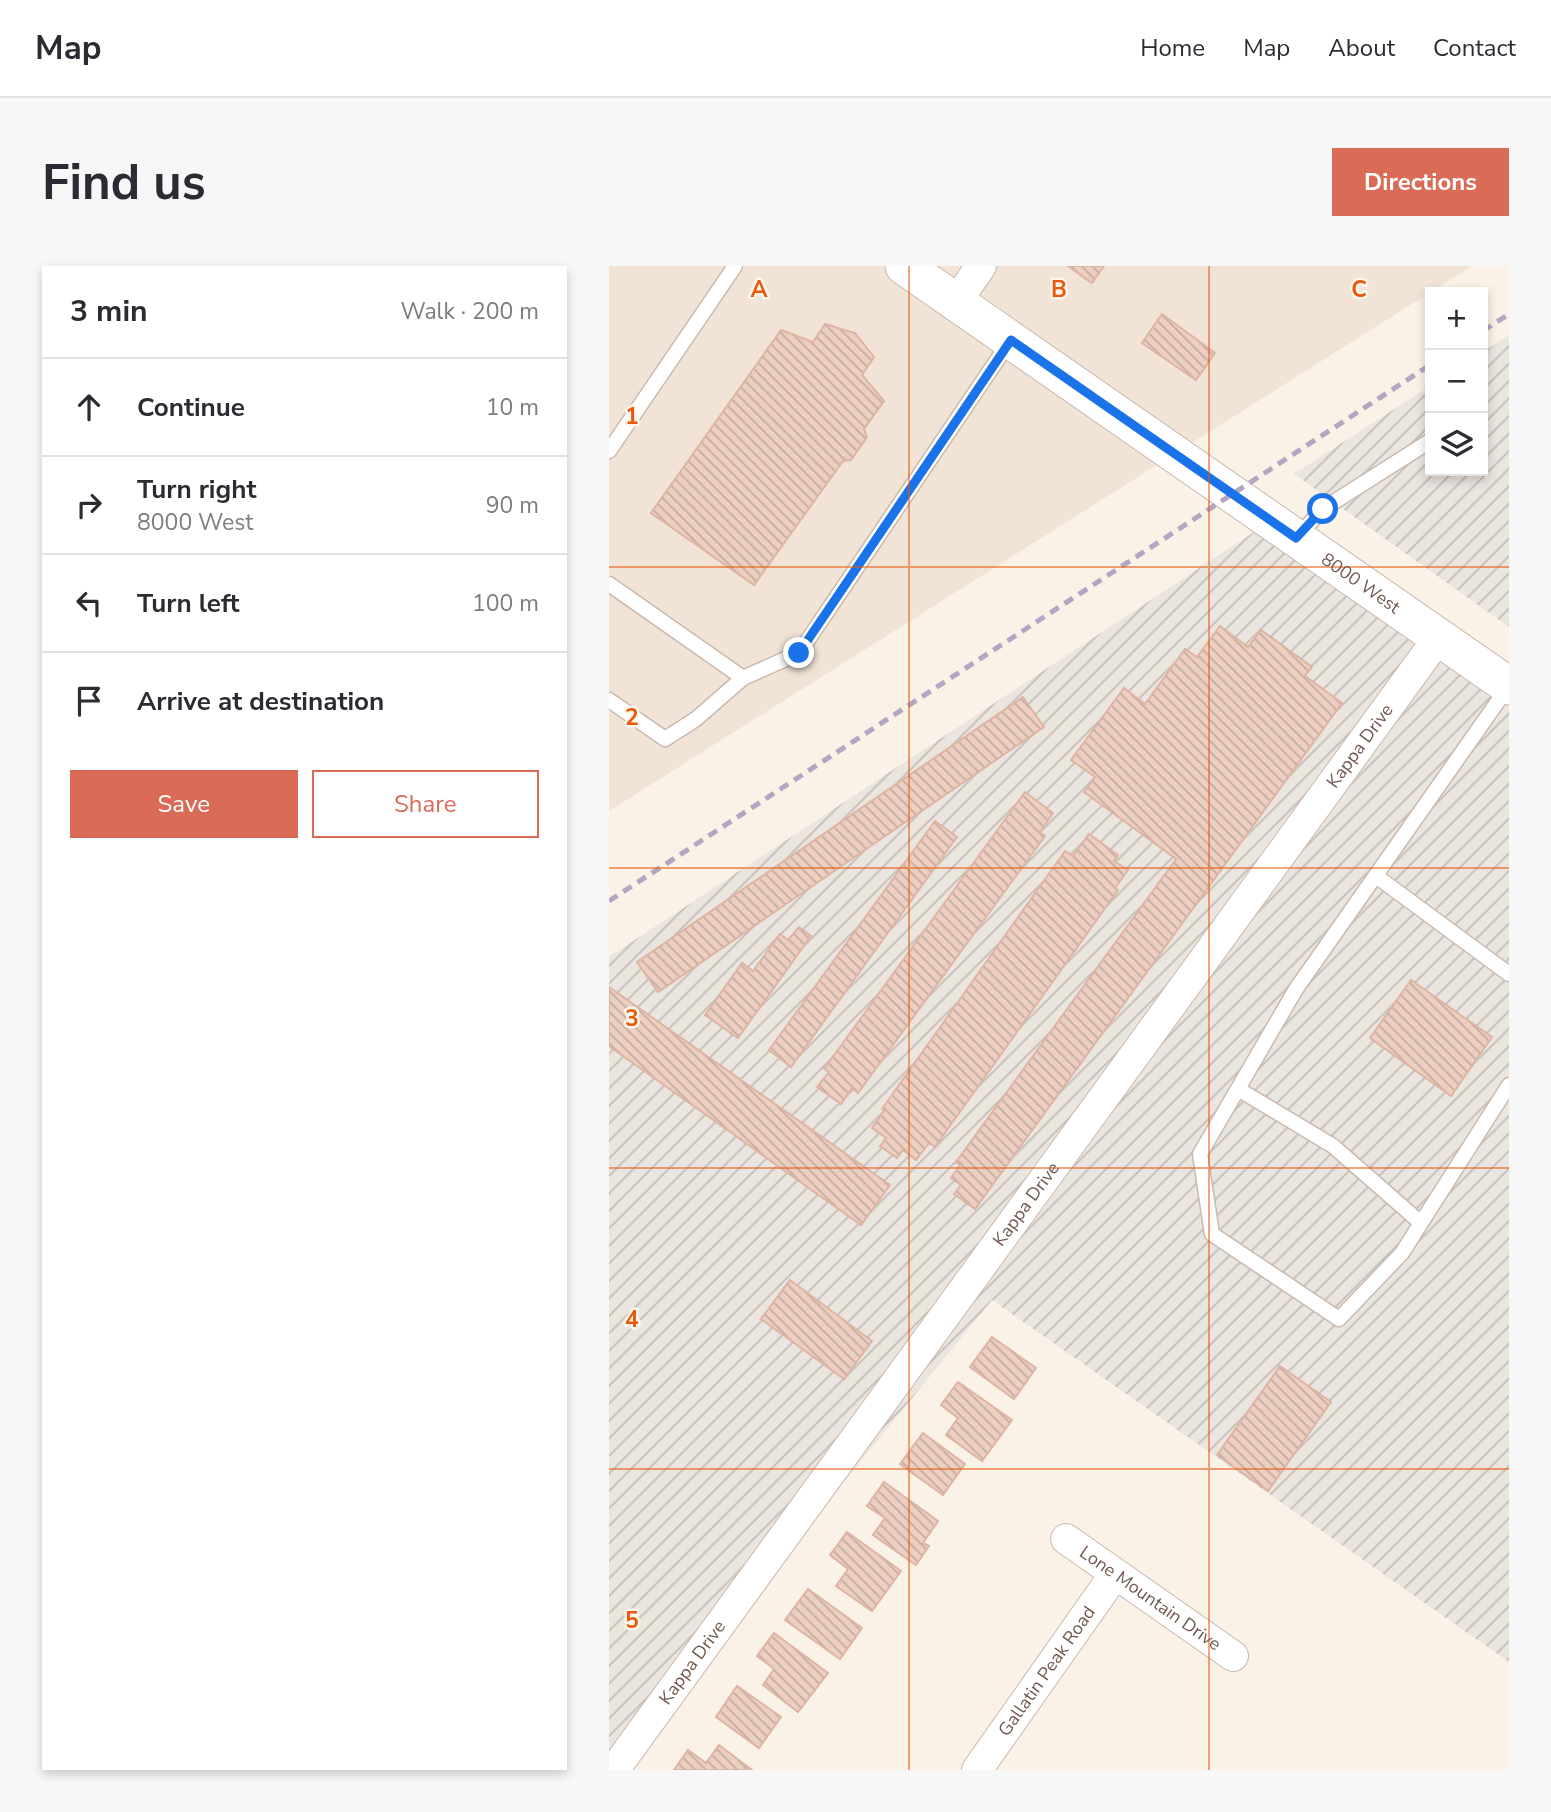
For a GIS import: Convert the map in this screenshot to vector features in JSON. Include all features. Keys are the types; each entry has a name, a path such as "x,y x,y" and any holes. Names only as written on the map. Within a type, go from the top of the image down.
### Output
{"street":[{"name":"8000 West","path":"904,266 1509,686"},
{"path":"955,302 981,266"},
{"name":"Kappa Drive","path":"614,1770 1439,637"},
{"name":"Lone Mountain Drive","path":"1066,1539 1233,1657"},
{"name":"Gallatin Peak Road","path":"977,1770 1115,1574"}],"lane":[{"path":"609,451 736,266"},
{"path":"609,700 665,739 696,719 743,678 799,653 1011,340"},
{"path":"1296,538 1323,509 1425,444"},
{"path":"609,584 743,678"},
{"path":"1509,686 1296,989 1200,1154 1212,1234 1339,1319 1402,1253 1509,1085"},
{"path":"1376,876 1509,974"},
{"path":"1238,1089 1333,1146 1421,1223"}],"shaded area":[{"path":"609,266 1472,266 1439,287 1425,287 1425,296 609,811"},
{"path":"1509,335 1509,627 1294,474 1425,389 1425,476 1488,476 1488,349"},
{"path":"1260,528 1509,705 1509,1662 992,1300 609,1770 609,957"}],"building":[{"path":"1068,266 1104,266 1092,283"},
{"path":"1162,314 1215,353 1196,380 1142,343"},
{"path":"825,324 855,333 874,357 862,375 884,401 864,429 867,437 851,460 843,461 754,585 651,513 781,330 813,342"},
{"path":"1220,626 1248,647 1261,630 1312,667 1305,676 1342,703 975,1209 954,1194 961,1185 951,1178 960,1165 956,1162 1176,859 1084,792 1095,777 1071,760 1124,688 1145,704 1185,649 1197,657"},
{"path":"1023,697 1044,727 658,992 637,962"},
{"path":"1025,792 1053,813 1040,832 1045,836 858,1093 852,1088 841,1104 817,1087 829,1072 824,1069"},
{"path":"935,821 957,837 791,1067 769,1050"},
{"path":"1089,834 1118,855 1114,861 1128,870 1115,888 1118,890 935,1147 929,1143 916,1160 903,1150 897,1158 880,1146 886,1138 872,1128 884,1111 882,1109 1065,851 1073,856"},
{"path":"799,927 811,936 738,1038 705,1015 742,963 753,971 780,934 788,940"},
{"path":"1411,980 1492,1037 1451,1096 1370,1038"},
{"path":"609,987 890,1185 861,1225 609,1046"},
{"path":"790,1280 872,1341 844,1379 761,1319"},
{"path":"992,1337 1036,1368 1014,1399 970,1367"},
{"path":"1280,1366 1331,1402 1268,1491 1217,1455"},
{"path":"958,1382 1012,1420 982,1461 946,1435 958,1418 941,1405"},
{"path":"923,1433 965,1464 943,1495 900,1464"},
{"path":"884,1482 938,1521 923,1543 929,1546 916,1565 873,1535 885,1518 867,1506"},
{"path":"847,1532 901,1571 872,1611 836,1586 848,1569 830,1555"},
{"path":"808,1589 862,1628 840,1659 785,1620"},
{"path":"774,1633 828,1673 798,1712 763,1685 774,1669 757,1656"},
{"path":"737,1686 781,1717 759,1748 716,1717"},
{"path":"719,1745 752,1770 674,1770 688,1750 706,1763"}],"railway":[{"path":"1488,328 1509,314"},
{"path":"609,901 1425,368"}],"route":[{"path":"799,653 1011,340 1296,538 1323,509"}]}
